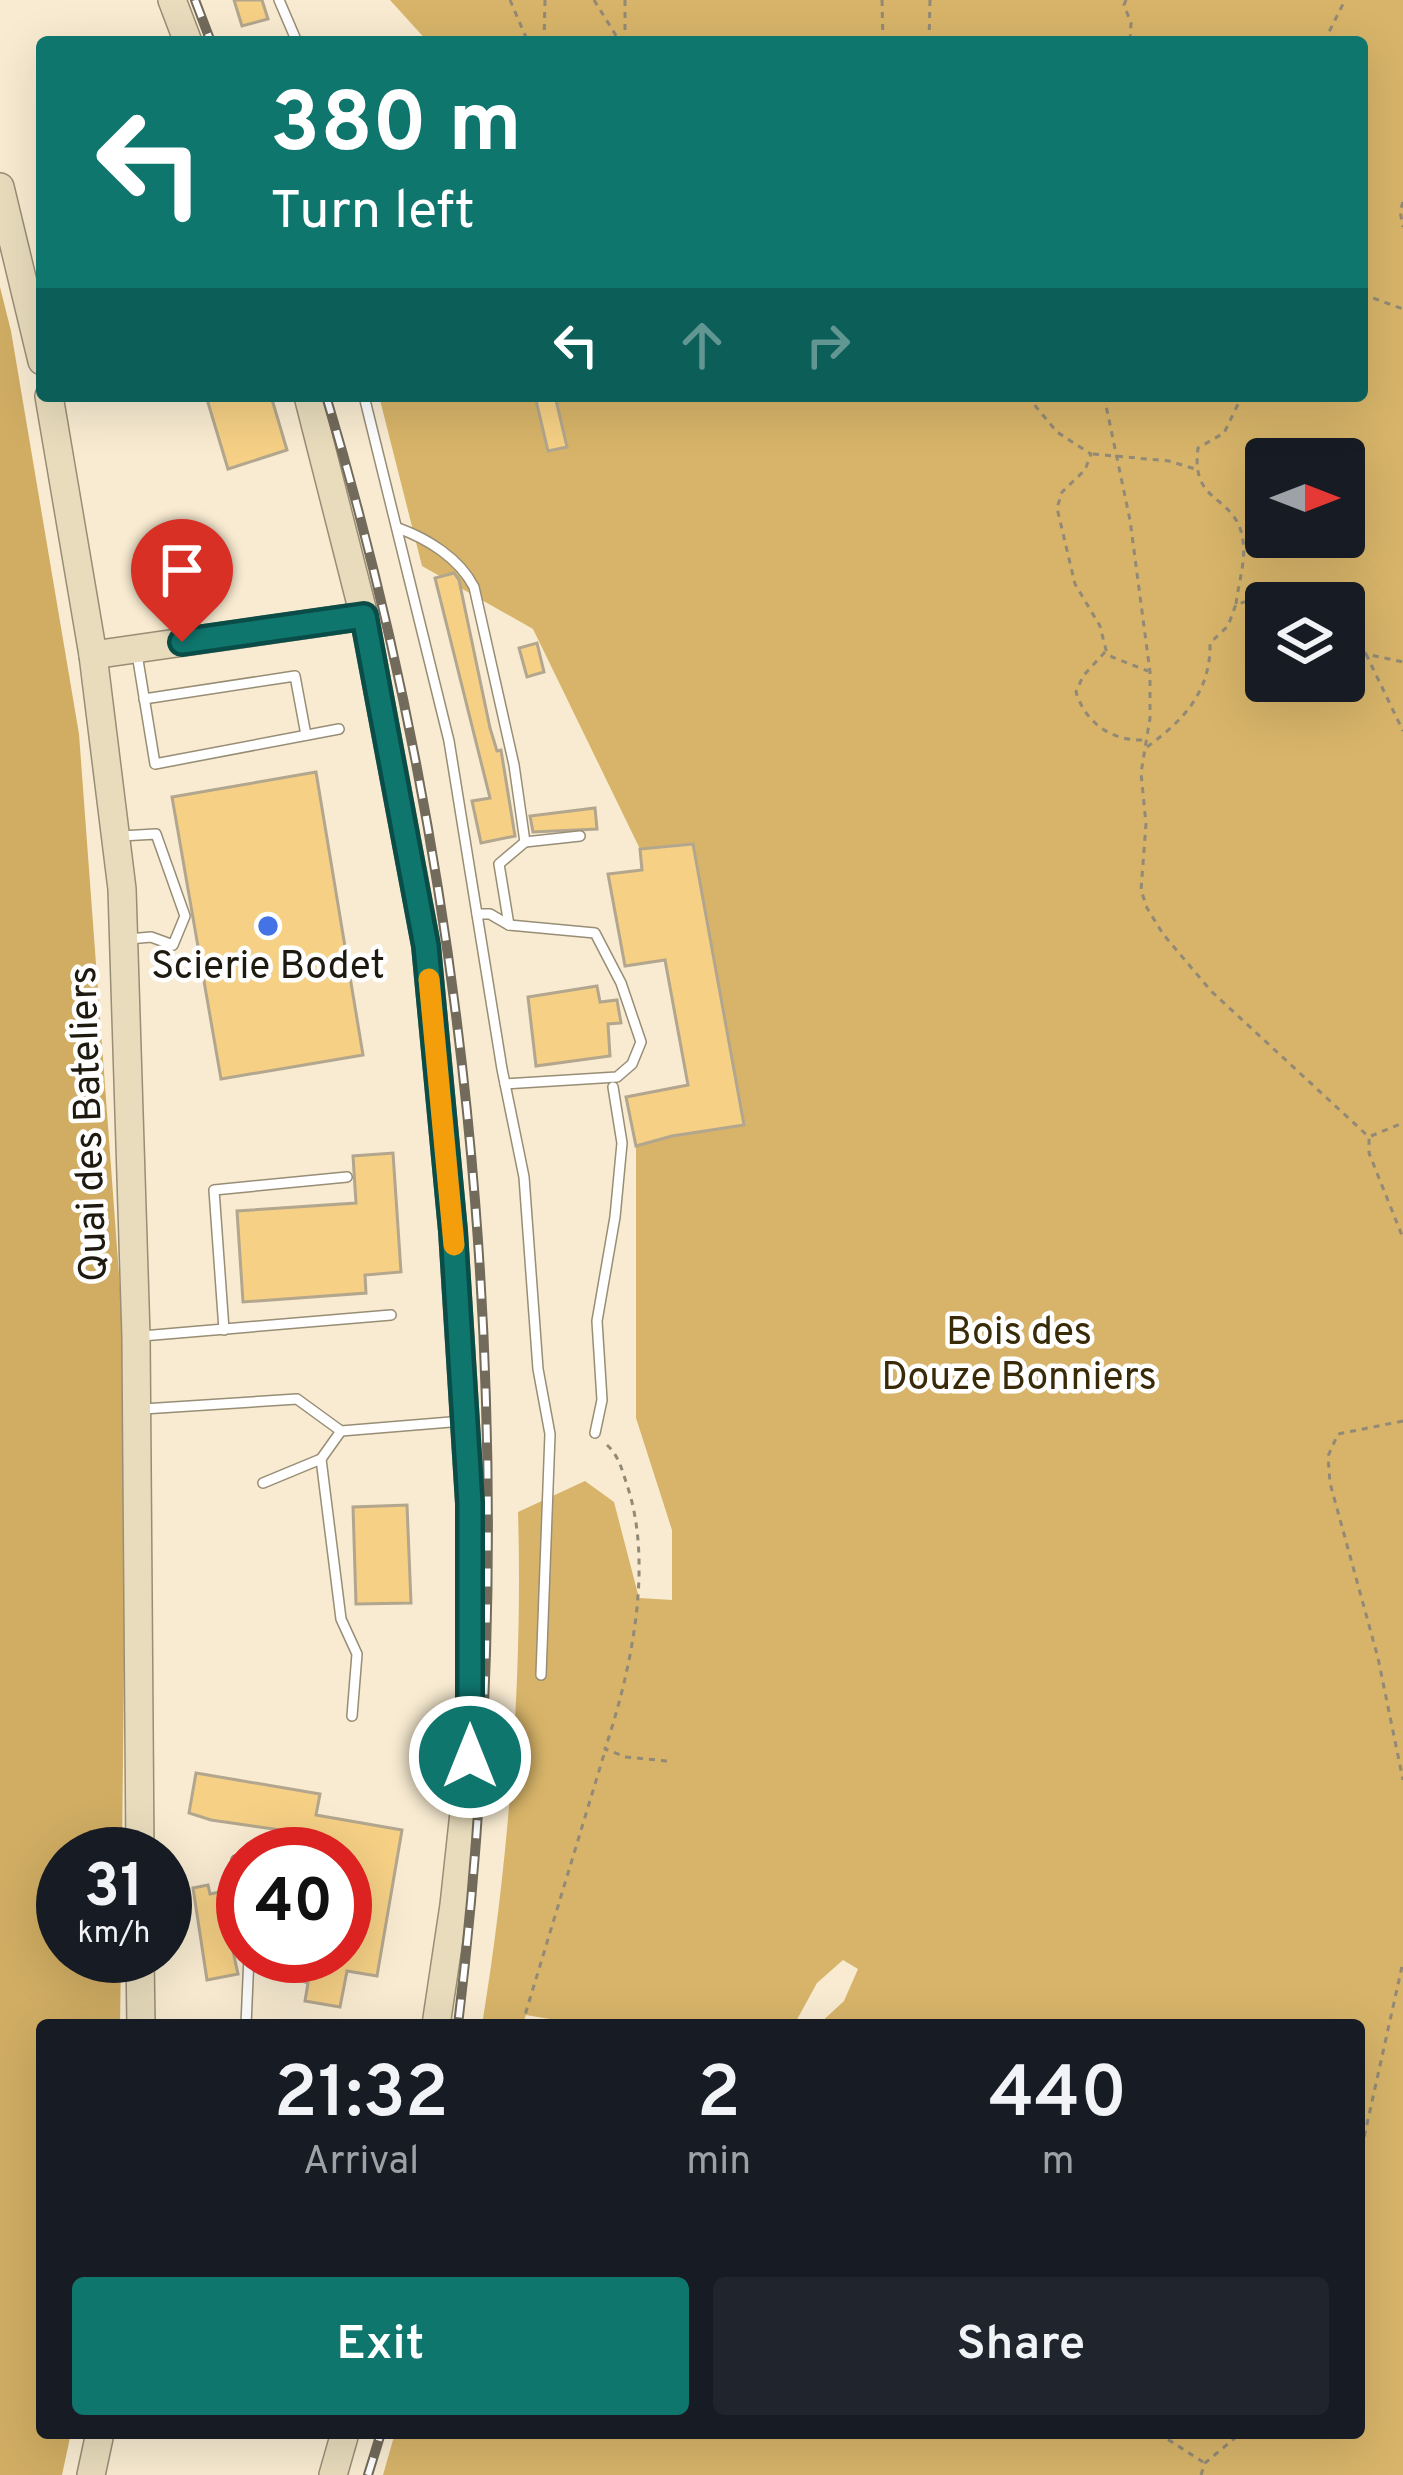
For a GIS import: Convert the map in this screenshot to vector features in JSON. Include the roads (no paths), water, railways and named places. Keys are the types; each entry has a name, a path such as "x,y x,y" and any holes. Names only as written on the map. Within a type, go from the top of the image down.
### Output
{"street":[{"path":"172,0 186,36"},
{"path":"0,188 36,336"},
{"name":"Quai des Bateliers","path":"51,402 93,656 124,939 136,1336 140,1827"},
{"path":"310,402 364,616 426,946 453,1231 470,1503 470,1757 437,2019"},
{"path":"93,656 364,616"},
{"path":"140,1983 141,2019"},
{"path":"92,2475 99,2439"},
{"path":"333,2475 343,2439"}],"lane":[{"path":"279,0 294,36"},
{"path":"366,402 449,741 524,1178 538,1369 550,1434 541,1675"},
{"path":"398,528 443,552 465,570 473,587 514,765 525,842"},
{"path":"136,649 155,764 339,729"},
{"path":"144,699 295,676 306,735"},
{"path":"115,836 156,834 185,916 173,945 151,937 124,939"},
{"path":"470,869 499,864 525,842 580,836"},
{"path":"499,864 508,925"},
{"path":"477,914 490,914 508,925 595,933 621,983 641,1042 632,1064 617,1077 505,1084"},
{"path":"595,1433 602,1400 596,1321 615,1216 622,1143 613,1087"},
{"path":"224,1330 214,1190 347,1178"},
{"path":"136,1336 391,1315"},
{"path":"137,1410 297,1399 341,1431 465,1421"},
{"path":"263,1483 321,1459 341,1431"},
{"path":"321,1459 341,1618 357,1654 352,1716"},
{"path":"246,2019 248,1983"}],"railway":[{"path":"195,0 209,36"},
{"path":"328,402 379,594 422,795 454,999 475,1204 486,1410 487,1616 477,1821 459,2019"},
{"path":"368,2475 379,2439"}],"place":[{"name":"Scierie Bodet","path":"268,926"}],"park label":[{"name":"Bois des Douze Bonniers","path":"1019,1356"}]}
